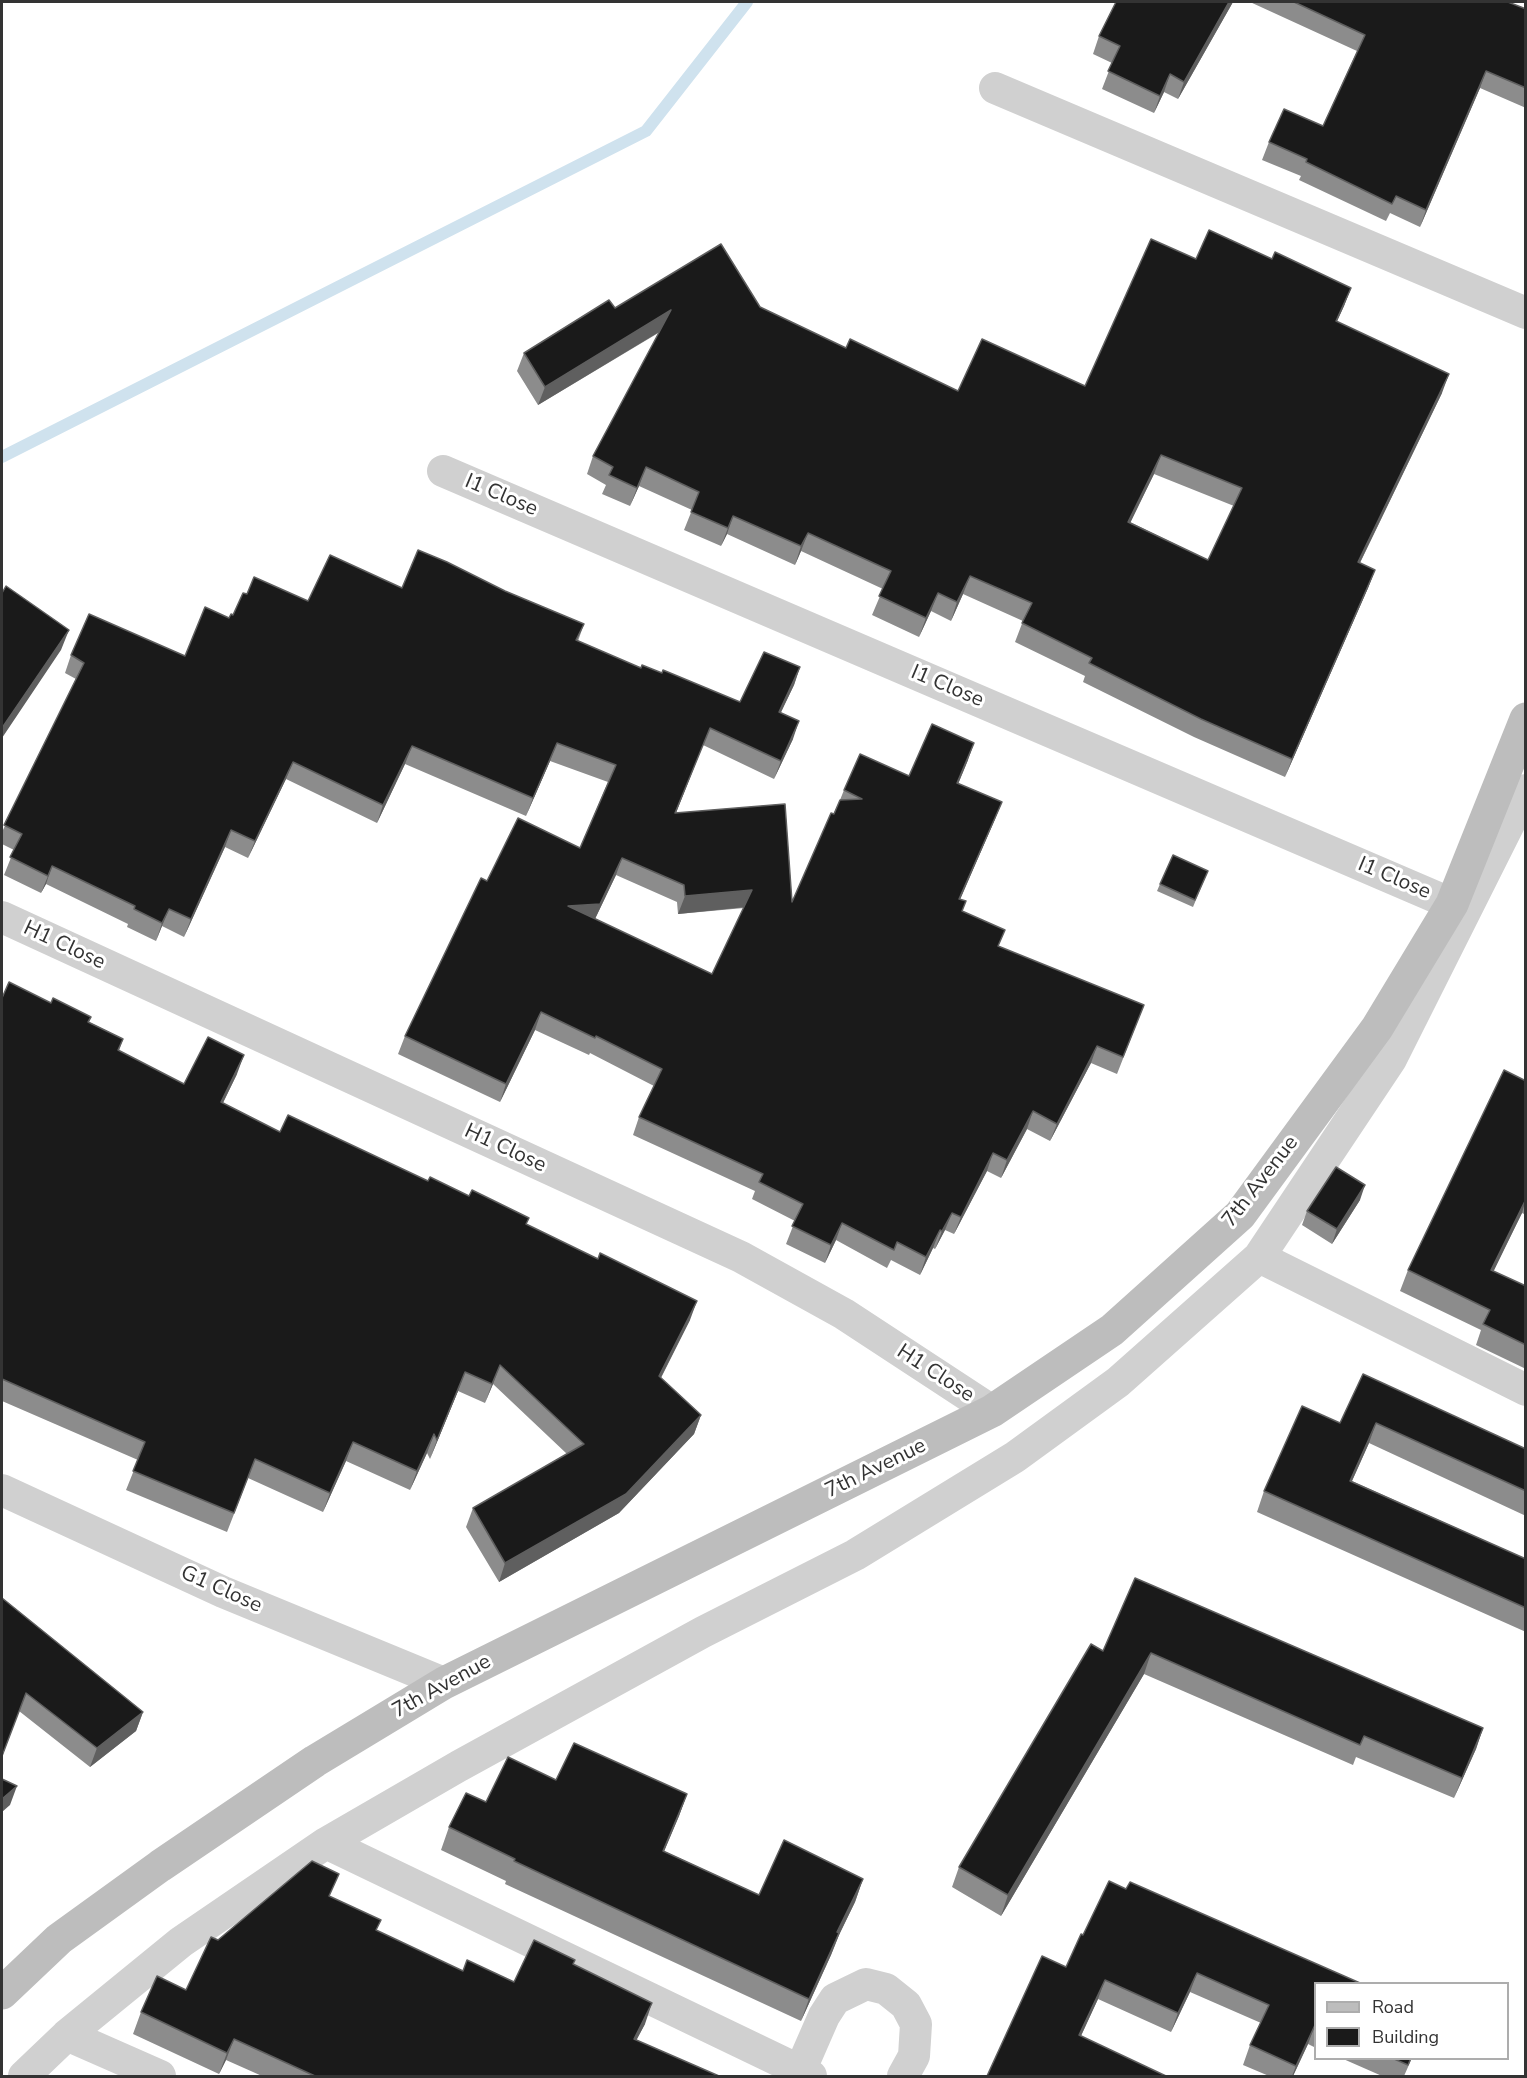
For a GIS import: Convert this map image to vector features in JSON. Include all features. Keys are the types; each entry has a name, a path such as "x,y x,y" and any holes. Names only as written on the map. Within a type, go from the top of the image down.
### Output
{"main road":[{"name":"7th Avenue","path":"2,1993 59,1939 160,1866 315,1761 444,1683 992,1411 1112,1330 1240,1215 1377,1028 1452,904 1526,719"}],"street":[{"path":"995,88 1526,313"},
{"name":"I1 Close","path":"443,471 1452,904"},
{"path":"24,2076 67,2035 181,1942 326,1843 459,1766 703,1632 855,1555 1015,1457 1118,1382 1259,1257 1391,1059 1526,790"},
{"name":"H1 Close","path":"2,917 741,1257 844,1314 992,1411"},
{"path":"1259,1257 1526,1390"},
{"name":"G1 Close","path":"2,1490 223,1592 444,1683"},
{"path":"326,1843 806,2074 824,2016 836,1999 866,1984 886,1989 906,2005 916,2024 914,2056 903,2076"},
{"path":"67,2035 160,2076"}],"building":[{"path":"1116,2 1229,2 1184,82 1170,74 1160,96 1108,71 1120,46 1099,36"},
{"path":"1294,2 1508,2 1526,9 1526,88 1486,71 1426,210 1396,196 1392,204 1306,162 1307,159 1269,142 1284,109 1323,126 1365,35"},
{"path":"1209,230 1272,259 1275,252 1351,288 1336,321 1449,374 1358,562 1375,570 1292,759 1201,719 1089,663 1092,658 1022,623 1032,603 970,576 957,602 938,593 926,618 879,596 891,571 808,533 801,546 733,516 728,528 691,512 699,492 646,467 637,488 609,475 613,467 593,456 671,310 545,387 524,353 609,300 615,308 721,244 760,307 846,348 850,339 958,391 982,339 1085,386 1151,239 1196,259","holes":["1161,455 1242,488 1208,560 1128,522"]},
{"path":"418,550 505,591 584,624 576,640 641,668 642,665 662,673 663,670 740,702 764,652 800,667 779,712 799,721 781,761 710,728 675,813 785,804 792,902 831,813 834,814 840,800 862,799 844,790 860,754 909,776 932,724 974,743 957,783 1002,802 959,899 966,901 962,911 1005,930 998,946 1144,1005 1123,1057 1097,1046 1057,1124 1033,1111 1007,1160 993,1153 961,1217 952,1213 926,1257 897,1242 894,1250 842,1223 831,1245 792,1226 803,1204 759,1182 763,1174 639,1117 662,1069 596,1036 595,1038 541,1012 506,1084 405,1036 481,878 487,881 518,818 580,848 616,765 557,743 533,798 412,746 383,805 293,762 255,841 231,830 191,919 169,909 162,923 134,909 135,906 52,866 48,876 10,857 22,834 4,825 84,663 71,655 89,614 185,656 205,607 229,618 231,614 233,615 243,593 247,594 254,577 308,601 330,555 402,588","holes":["622,858 684,885 685,896 752,890 712,974 568,906 600,904"]},
{"path":"6,586 69,630 2,728 2,593"},
{"path":"1173,855 1208,871 1195,900 1160,884"},
{"path":"9,982 51,1003 53,998 91,1017 88,1022 123,1039 118,1050 184,1084 208,1037 244,1055 221,1102 280,1132 288,1115 428,1181 430,1177 469,1196 472,1190 529,1218 526,1224 598,1259 600,1253 697,1301 659,1376 701,1415 626,1494 505,1563 473,1508 584,1444 500,1365 492,1384 465,1372 437,1440 434,1434 417,1471 353,1442 330,1493 255,1459 234,1513 133,1471 145,1442 2,1379 2,998"},
{"path":"1504,1070 1526,1081 1526,1199 1491,1270 1526,1286 1526,1345 1483,1324 1490,1310 1408,1270"},
{"path":"1336,1167 1365,1185 1337,1229 1307,1211"},
{"path":"1363,1374 1526,1449 1526,1491 1376,1423 1350,1481 1526,1559 1526,1608 1264,1491 1302,1406 1340,1423"},
{"path":"1135,1578 1483,1728 1462,1778 1364,1736 1360,1745 1151,1653 1008,1895 959,1867 1091,1644 1103,1651"},
{"path":"2,1598 143,1712 97,1748 26,1693 2,1756"},
{"path":"574,1743 687,1794 663,1851 759,1895 784,1840 863,1879 837,1932 839,1933 809,1999 514,1861 515,1859 449,1827 466,1793 486,1802 508,1757 556,1780"},
{"path":"2,1779 17,1786 2,1799"},
{"path":"312,1861 339,1874 329,1896 381,1920 376,1930 463,1971 467,1960 514,1982 534,1940 575,1960 573,1964 652,2003 634,2039 719,2076 315,2076 234,2039 227,2053 141,2012 157,1976 186,1990 211,1937 218,1940"},
{"path":"1109,1881 1126,1889 1130,1882 1358,1982 1314,1982 1314,2027 1296,2066 1250,2045 1269,2005 1197,1973 1178,2013 1105,1980 1079,2035 1166,2076 987,2076 1042,1956 1066,1967 1081,1934 1083,1935"},
{"path":"1397,2060 1410,2060 1408,2065"}],"waterway":[{"path":"2,457 646,131 747,2"}]}
